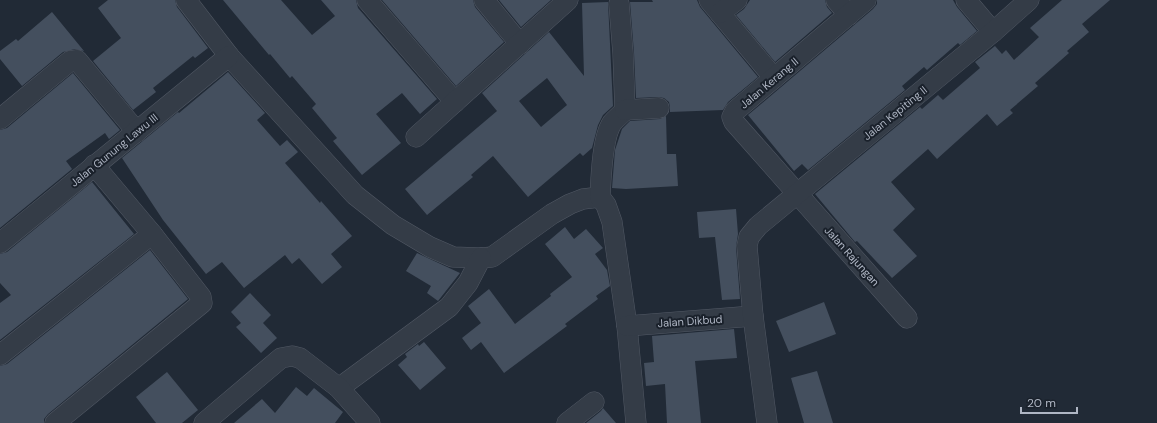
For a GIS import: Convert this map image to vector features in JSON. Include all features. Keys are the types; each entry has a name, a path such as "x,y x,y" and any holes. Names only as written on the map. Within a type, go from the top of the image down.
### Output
{"street":[{"path":"186,0 229,56 355,195 393,225 430,247 452,257 492,257 552,214 583,199 600,197"},
{"path":"367,0 455,102"},
{"path":"484,0 520,44"},
{"path":"416,137 568,0"},
{"path":"737,0 715,7 774,78"},
{"path":"836,0 849,15"},
{"name":"Jalan Kerang II","path":"796,194 734,122 732,117 735,111 866,0"},
{"path":"966,0 993,32"},
{"name":"Jalan Kepiting II","path":"796,194 993,32 1029,0"},
{"path":"618,4 623,54 625,110"},
{"name":"Jalan Gunung Lawu III","path":"0,243 229,56"},
{"path":"0,119 70,61 77,60 137,132"},
{"path":"636,423 627,326 612,222 606,205 600,197 604,148 609,129 612,124 625,110 659,108"},
{"path":"55,423 202,303 201,296 152,234 94,165"},
{"path":"766,423 753,316 747,246 749,237 758,226 796,194"},
{"name":"Jalan Rajungan","path":"796,194 907,318"},
{"path":"0,354 152,234"},
{"path":"339,388 449,307 468,282 481,258"},
{"name":"Jalan Dikbud","path":"627,326 753,316"},
{"path":"204,423 281,358 292,356 300,358 339,388 370,423"},
{"path":"567,423 594,402"}],"building":[{"path":"108,0 175,0 177,7 208,48 195,58 193,56 153,88 156,92 133,110 93,61 121,38 98,8"},
{"path":"223,0 281,0 312,35 335,16 321,0 356,0 358,8 437,99 420,114 402,93 376,114 401,143 362,175 333,141 337,138 312,108 316,104 292,76 290,78 270,54 269,55"},
{"path":"382,0 473,0 475,7 504,42 456,86"},
{"path":"499,0 551,0 521,27"},
{"path":"652,0 697,0 700,7 758,77 728,102 723,110 670,112 669,102 664,98 636,98 630,2 653,2"},
{"path":"750,0 825,0 827,7 832,13 775,62 736,15 744,9"},
{"path":"877,0 953,0 977,31 960,45 958,43 927,70 924,67 902,86 905,90 808,170 802,164 794,171 748,115 873,9 877,4"},
{"path":"1062,0 1110,0 1082,24 1089,32 1067,51 1069,53 1035,83 1038,86 1010,110 1013,113 997,126 987,114 937,159 928,149 891,182 915,209 893,230 917,256 892,278 857,241 855,242 815,194 920,107 922,109 938,95 943,100 980,68 975,62 995,46 1002,54 1006,50 1014,60 1039,37 1030,28"},
{"path":"608,2 613,106 603,115 598,125 592,148 583,156 580,153 528,197 493,156 471,175 473,177 427,215 405,189 497,111 482,93 549,32 584,76 582,3","holes":["547,78 567,105 541,127 519,101"]},
{"path":"52,12 84,51 75,49 63,52 22,86 0,59 0,51 16,39 18,41"},
{"path":"228,72 265,113 257,120 280,146 287,140 298,152 285,163 320,203 321,201 352,236 331,254 342,267 322,284 299,258 292,264 285,255 244,288 222,262 206,274 163,220 122,158"},
{"path":"73,73 120,130 109,139 105,133 66,161 72,169 0,228 0,130 7,128"},
{"path":"666,116 667,154 676,154 678,186 626,189 612,188 615,150 622,129 630,121 660,119"},
{"path":"92,182 134,234 0,340 0,303 11,295 0,283 0,254 7,252"},
{"path":"736,209 738,234 736,247 740,299 722,300 715,237 699,238 697,212"},
{"path":"565,227 574,239 586,229 603,248 595,254 607,270 610,286 596,296 598,299 565,324 567,326 504,373 481,342 471,350 462,338 481,323 468,306 489,289 515,324 551,296 550,294 572,277 545,244"},
{"path":"150,250 188,299 48,414 44,419 44,423 0,423 0,366 7,364"},
{"path":"417,253 460,273 438,301 427,293 431,286 406,271"},
{"path":"250,293 271,315 263,323 277,338 261,353 236,327 241,323 231,312"},
{"path":"824,302 836,334 789,352 776,321"},
{"path":"734,329 737,358 695,361 701,423 667,423 665,384 646,386 644,363 654,362 652,336"},
{"path":"424,342 446,368 420,390 398,365 407,357 405,354 418,344 419,346"},
{"path":"817,371 833,423 804,423 791,378"},
{"path":"167,372 198,410 182,423 156,423 136,397"},
{"path":"296,387 307,396 314,388 343,412 335,423 234,423 262,399 275,413"},
{"path":"603,408 616,423 586,423 601,411"}]}
